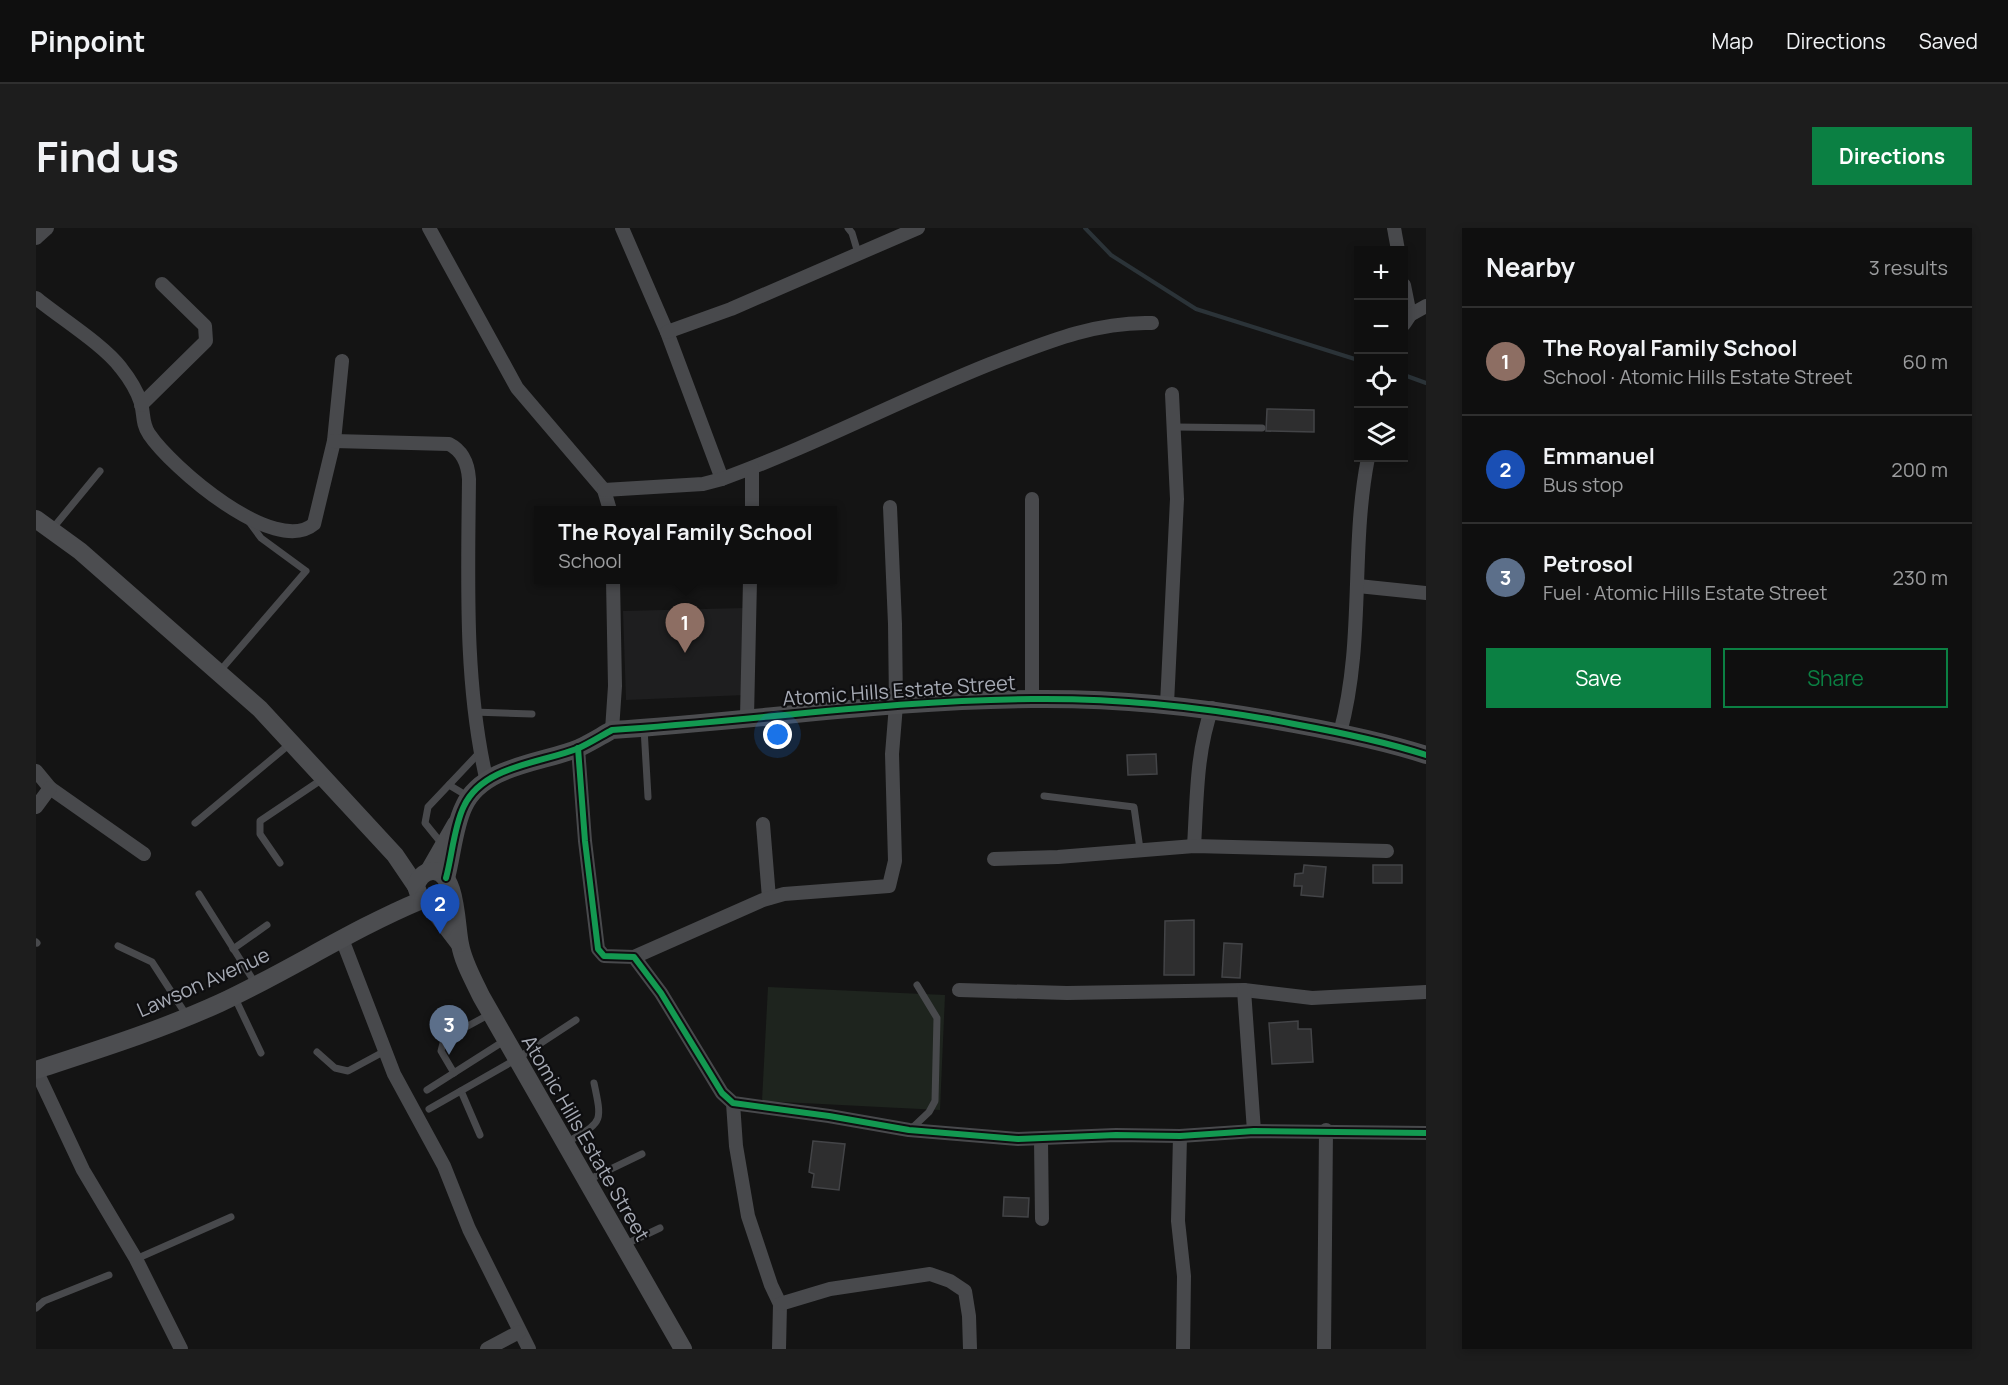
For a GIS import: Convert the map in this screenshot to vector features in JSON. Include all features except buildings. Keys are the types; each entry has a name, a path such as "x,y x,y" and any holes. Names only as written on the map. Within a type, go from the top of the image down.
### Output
{"street":[{"path":"36,238 47,228"},
{"path":"429,228 517,388 604,490 609,506"},
{"path":"622,228 667,332 722,479"},
{"path":"667,332 731,309 918,228"},
{"path":"1394,228 1397,246"},
{"path":"141,405 206,341 205,326 162,284"},
{"path":"36,298 120,366 141,405 145,427 167,458 198,485 244,514 274,527 297,532 307,530 314,524 334,441 342,361"},
{"path":"1408,319 1426,306"},
{"path":"604,490 703,483 722,479 752,468 938,385 1019,353 1072,334 1130,322 1152,323"},
{"path":"1167,704 1176,522 1175,427 1172,394"},
{"path":"334,441 442,443 457,448 462,455 469,479 469,619 473,712 487,782"},
{"path":"1340,733 1353,682 1368,462"},
{"path":"752,468 752,506"},
{"path":"1032,499 1032,699"},
{"path":"578,748 585,841 598,949 604,956 634,957 769,898 784,894 888,886 895,861 892,754 896,705 891,507"},
{"path":"36,519 80,551 260,709 395,855 422,888 439,872 448,884"},
{"path":"612,730 615,686 613,584"},
{"path":"747,717 750,584"},
{"path":"1358,586 1426,593"},
{"name":"Atomic Hills Estate Street","path":"683,1349 504,1041 459,944 422,888 442,844 460,817 469,797 487,782 528,763 578,748 612,730 896,705 1032,699 1212,708 1340,733 1426,755"},
{"path":"1194,846 1198,764 1202,736 1212,708"},
{"path":"36,771 50,788 144,854"},
{"path":"36,807 50,788"},
{"name":"Atomic Hills Estate Street","path":"459,944 458,918 448,884 460,817"},
{"path":"763,824 769,898"},
{"path":"994,859 1058,857 1194,846 1387,851"},
{"name":"Lawson Avenue","path":"36,1070 187,1016 256,986 381,917 422,888 441,903 448,884"},
{"path":"342,939 394,1074 444,1166 469,1229 529,1349"},
{"path":"634,957 662,993 722,1094 734,1103 909,1130 1041,1140 1116,1135 1180,1136 1254,1131 1326,1130 1426,1133"},
{"path":"959,990 1056,993 1244,990 1312,998 1426,992"},
{"path":"1244,990 1254,1131"},
{"path":"36,1070 83,1170 136,1259 181,1349"},
{"path":"734,1103 736,1146 748,1216 771,1285 780,1304 780,1349"},
{"path":"1324,1349 1326,1130"},
{"path":"1180,1136 1178,1221 1184,1276 1183,1349"},
{"path":"1041,1140 1042,1219"},
{"path":"780,1304 830,1289 930,1274 950,1281 965,1291 969,1316 970,1349"},
{"path":"487,1349 519,1332"}],"lane":[{"path":"848,228 852,233 858,253"},
{"path":"1175,427 1262,428"},
{"path":"51,530 100,471"},
{"path":"219,672 306,571 261,538 244,514"},
{"path":"473,712 532,714"},
{"path":"644,728 648,797"},
{"path":"195,823 291,743"},
{"path":"442,844 425,823 424,817 428,807 480,752"},
{"path":"280,863 260,834 260,821 324,778"},
{"path":"449,785 469,797"},
{"path":"1044,796 1134,807 1140,849"},
{"path":"199,894 256,986"},
{"path":"233,949 267,925"},
{"path":"118,946 152,962 187,1016"},
{"path":"909,1130 930,1112 934,1101 937,1018 917,986"},
{"path":"234,996 261,1053"},
{"path":"454,1072 441,1051 444,1039 490,1014"},
{"path":"429,1109 515,1060 576,1020"},
{"path":"427,1090 504,1041"},
{"path":"317,1052 334,1068 348,1071 385,1051"},
{"path":"563,1144 596,1125 599,1119 594,1083"},
{"path":"461,1091 480,1135"},
{"path":"585,1181 642,1154"},
{"path":"136,1259 231,1217"},
{"path":"622,1246 660,1228"},
{"path":"36,1308 44,1301 109,1275"}],"shaded area":[{"path":"745,608 745,695 626,700 623,611"},
{"path":"768,987 945,995 940,1110 762,1101"}],"waterway":[{"path":"1085,228 1111,255 1196,309 1354,359"},
{"path":"1408,376 1426,383"}],"cycle path":[{"path":"446,878 458,823 464,806 473,792 499,774 579,748 612,730 927,703 1032,699 1098,700 1196,708 1261,718 1360,737 1426,755"},
{"path":"578,748 585,841 598,949 604,956 634,957 661,993 722,1093 733,1103 909,1130 1018,1139 1116,1135 1180,1136 1254,1131 1426,1133"}],"place":[{"name":"The Royal Family School","path":"685,653"},
{"name":"Emmanuel","path":"440,934"},
{"name":"Petrosol","path":"449,1055"}]}
